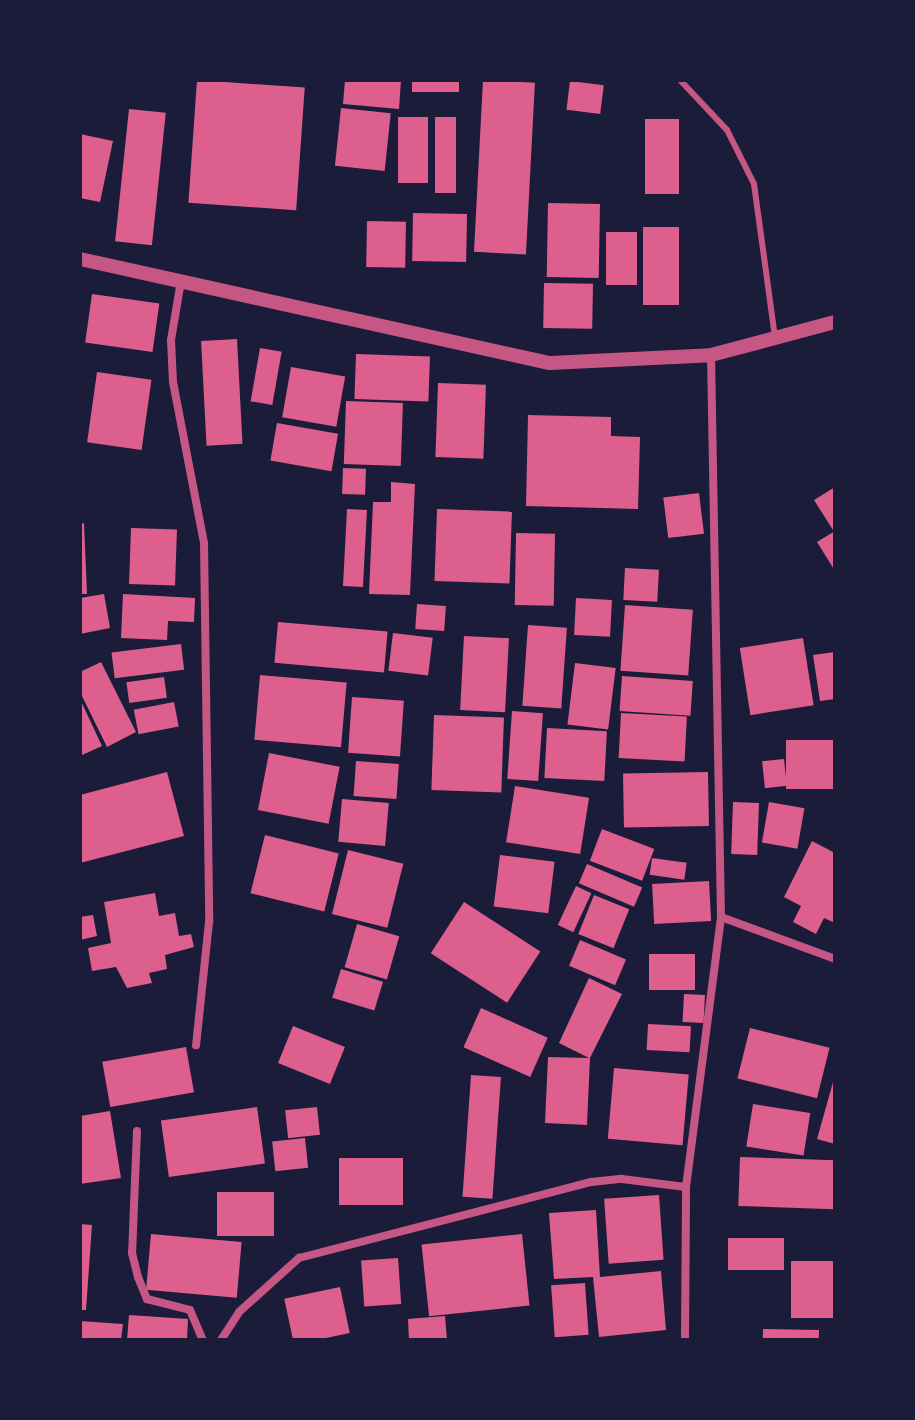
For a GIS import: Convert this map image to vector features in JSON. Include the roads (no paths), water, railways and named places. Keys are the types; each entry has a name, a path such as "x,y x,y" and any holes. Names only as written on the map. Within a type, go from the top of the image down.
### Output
{"street":[{"path":"80,259 550,363 711,355 835,322"},
{"path":"181,281 171,340 173,382 204,543 209,922 196,1045"},
{"path":"685,1340 686,1187 721,917 711,355"},
{"path":"721,917 835,959"},
{"path":"137,1131 132,1253 138,1277 147,1299 190,1310 203,1340"},
{"path":"221,1340 239,1312 299,1258 591,1182 622,1179 686,1187"}],"lane":[{"path":"681,81 727,130 754,184 775,338"}]}
